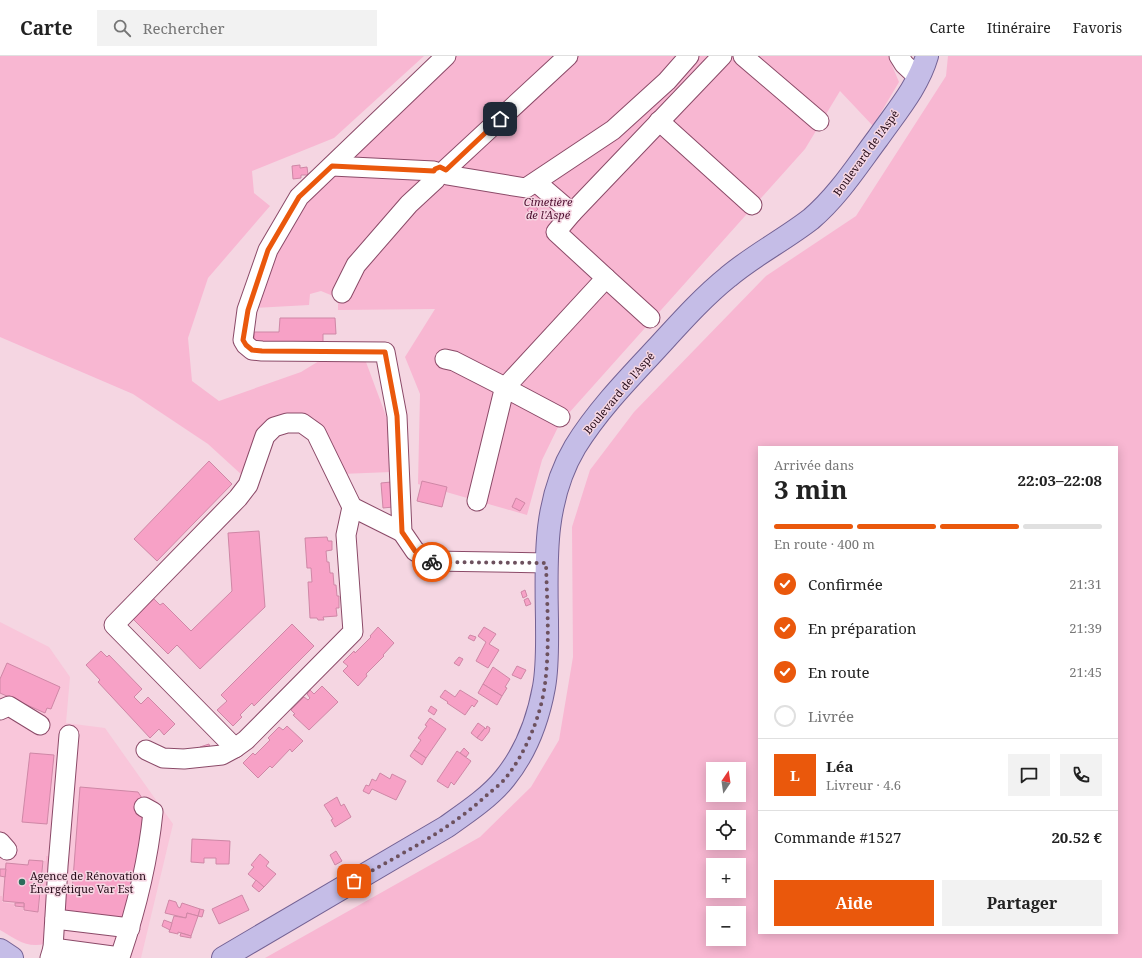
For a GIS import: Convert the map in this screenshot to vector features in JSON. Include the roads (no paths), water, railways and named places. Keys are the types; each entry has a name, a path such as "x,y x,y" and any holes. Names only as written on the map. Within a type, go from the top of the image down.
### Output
{"main road":[{"name":"Boulevard de l'Aspé","path":"223,958 446,827 474,808 504,780 521,755 536,722 545,685 547,649 547,538 554,496 563,469 575,448 591,423 633,374 700,302 728,276 811,218 834,197 898,110 919,78 927,56"},
{"path":"0,950 12,958"}],"lane":[{"path":"402,532 397,416 385,352 262,351 252,350 243,340 248,310 268,250 299,197 446,56"},
{"path":"342,292 356,266 408,204 568,56"},
{"path":"332,166 441,174 526,188 614,130 667,81 689,56"},
{"path":"650,318 556,232 572,213 722,56"},
{"path":"743,56 819,121"},
{"path":"899,56 904,64 919,78"},
{"path":"659,121 752,205"},
{"path":"536,182 572,213"},
{"path":"477,500 506,387 606,278"},
{"path":"445,359 454,361 506,387 560,417"},
{"path":"235,748 114,625 238,498 248,485 265,436 274,427 287,423 302,423 316,433 352,507 402,532 415,551 431,562 546,563"},
{"path":"146,750 162,758 184,759 222,755 235,748 246,740 353,632 346,535 352,507"},
{"path":"0,710 9,706 40,725"},
{"path":"69,735 52,953 120,957 130,928 150,840 153,812 144,808"},
{"path":"55,919 130,928"}],"place":[{"name":"Agence de Rénovation Énergétique Var Est","path":"22,882"}],"park label":[{"name":"Cimetière de l'Aspé","path":"548,208"}]}
